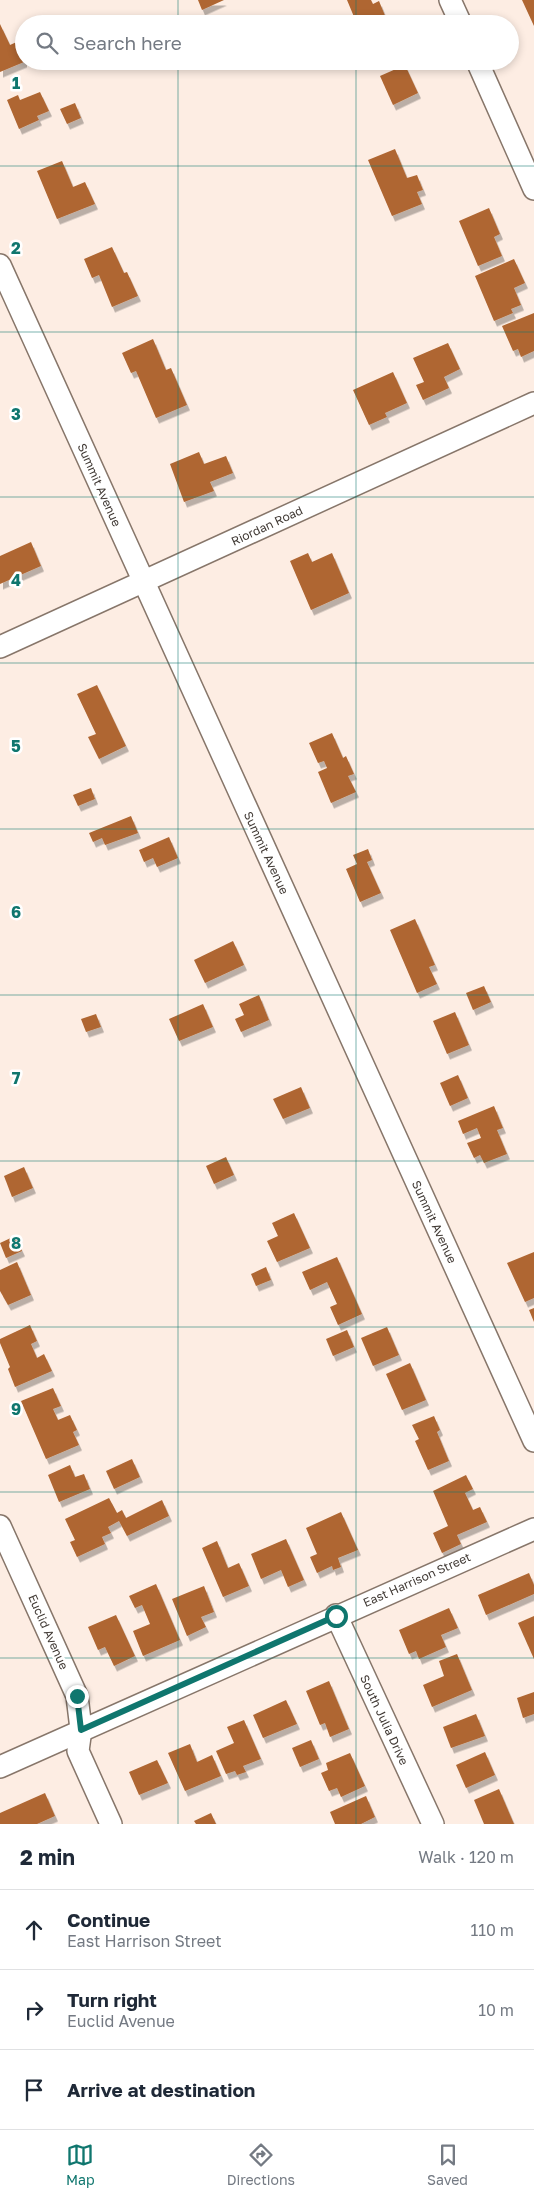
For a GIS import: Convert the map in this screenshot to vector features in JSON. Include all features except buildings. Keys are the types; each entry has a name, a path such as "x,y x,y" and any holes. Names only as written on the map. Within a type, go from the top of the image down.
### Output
{"street":[{"path":"450,0 457,15"},
{"path":"481,70 534,189"},
{"name":"Summit Avenue","path":"0,265 534,1441"},
{"name":"Riordan Road","path":"0,647 534,404"},
{"name":"Euclid Avenue","path":"0,1526 77,1696 81,1730 78,1751 111,1824"},
{"name":"East Harrison Street","path":"0,1767 534,1529"},
{"name":"South Julia Drive","path":"336,1616 433,1824"}],"route":[{"path":"77,1696 81,1730 336,1616"}]}
